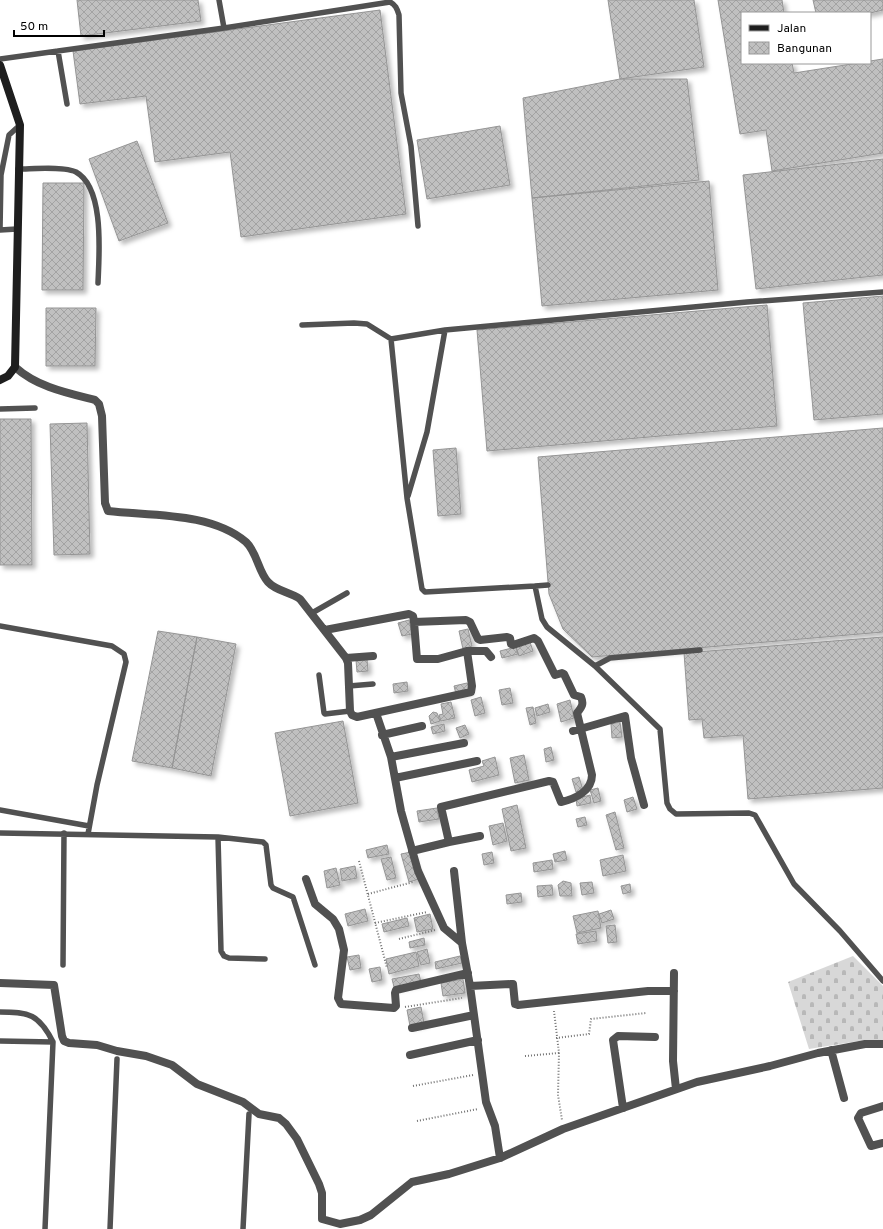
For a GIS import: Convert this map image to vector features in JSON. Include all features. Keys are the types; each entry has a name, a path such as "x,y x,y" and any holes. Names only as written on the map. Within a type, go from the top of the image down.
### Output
{"main road":[{"path":"0,65 2,84 20,125 15,367 8,376 0,380"}],"street":[{"path":"15,367 20,372 52,389 95,400 99,404 102,416 105,503 108,511 201,520 218,526 246,542 267,582 272,587 300,599 346,658 350,710 352,715 357,717 471,692 472,686 467,651"},
{"path":"325,630 409,614 413,616 417,659 438,659 467,651 486,652 491,657"},
{"path":"414,622 466,620 470,622 478,639 483,640 507,637 510,638 512,645 534,638 537,639 554,675 563,673 574,695 581,696 583,706 577,712 577,730 592,775 592,782 585,792 561,802 554,782 548,781 441,807 449,842"},
{"path":"346,658 373,656"},
{"path":"376,713 382,735 391,757 401,811 422,880 444,928 462,943"},
{"path":"577,730 625,716 631,758 644,805"},
{"path":"382,735 422,726"},
{"path":"391,757 464,743"},
{"path":"395,778 477,762"},
{"path":"412,851 480,836"},
{"path":"454,871 462,943 472,997 481,1073 487,1107 495,1126 500,1158"},
{"path":"306,880 315,904 333,919 339,929 343,944 339,1002 341,1004 394,1008 396,990 468,973"},
{"path":"674,973 673,1061 676,1089"},
{"path":"0,983 54,985 64,1041 69,1043 98,1045 159,1060 172,1065 196,1084 213,1092 243,1102 260,1114 279,1118 286,1124 297,1139 319,1184 322,1193 321,1215 323,1220 340,1224 366,1217 412,1182 449,1174 500,1158 563,1129 697,1082 831,1050 866,1044 883,1044"},
{"path":"470,986 513,984 515,1004 648,991 674,991"},
{"path":"412,1028 474,1015"},
{"path":"623,1108 613,1040 618,1036 655,1038"},
{"path":"410,1055 478,1040"},
{"path":"831,1050 844,1098"},
{"path":"883,1106 861,1113 858,1118 871,1146 883,1143"}],"lane":[{"path":"219,0 224,28"},
{"path":"0,58 224,28 385,2 394,4 398,15 401,93 411,146 418,226"},
{"path":"58,50 66,104"},
{"path":"17,229 0,230 2,169 9,135 20,125"},
{"path":"18,169 64,169 75,172 83,177 94,197 99,224 98,283"},
{"path":"302,325 354,322 367,324 391,339 445,330 747,302 883,292"},
{"path":"407,498 427,432 445,330"},
{"path":"391,339 407,498 420,584 425,592 548,585"},
{"path":"0,409 35,408"},
{"path":"535,586 542,619 547,627 594,666 660,729 667,803 670,809 676,814 749,813 755,815 794,884 840,931 883,981"},
{"path":"312,613 347,593"},
{"path":"0,626 112,646 124,654 126,662 97,785 88,834"},
{"path":"594,666 610,658 700,650"},
{"path":"319,675 324,713 350,710"},
{"path":"349,686 373,684"},
{"path":"0,810 89,826"},
{"path":"0,833 218,837 260,840 266,845 271,885 273,888 293,897 315,965"},
{"path":"63,965 64,834"},
{"path":"218,837 221,951 224,956 230,958 265,959"},
{"path":"0,1012 23,1012 31,1015 48,1031 53,1042 45,1229"},
{"path":"0,1041 53,1042"},
{"path":"110,1229 117,1059"},
{"path":"243,1229 249,1114"}],"path":[{"path":"359,861 387,968"},
{"path":"368,894 422,880"},
{"path":"375,923 436,910"},
{"path":"399,939 444,928"},
{"path":"394,1008 472,997"},
{"path":"553,1001 556,1038 559,1053 558,1095 563,1129"},
{"path":"556,1038 590,1034 591,1019 646,1013"},
{"path":"524,1056 559,1053"},
{"path":"413,1086 481,1073"},
{"path":"417,1121 487,1107"}],"green space":[{"path":"853,956 883,986 883,1041 865,1040 809,1049 788,982"}],"building":[{"path":"77,0 198,0 201,21 81,36"},
{"path":"608,0 694,0 704,67 620,79"},
{"path":"718,0 782,0 784,12 741,12 741,64 792,64 794,73 852,64 871,64 871,61 883,59 883,153 772,171 766,130 740,134"},
{"path":"813,0 883,0 883,10 871,13 816,12"},
{"path":"380,10 406,214 241,237 230,152 155,162 146,96 80,104 73,51"},
{"path":"620,79 687,79 699,180 532,198 523,98"},
{"path":"500,126 510,185 427,199 417,140"},
{"path":"137,141 168,223 119,241 89,159"},
{"path":"883,159 883,275 756,289 743,175"},
{"path":"709,181 718,290 542,306 532,198"},
{"path":"43,183 84,183 83,290 42,290"},
{"path":"883,296 883,414 814,420 803,303"},
{"path":"767,305 777,426 487,451 477,330"},
{"path":"46,308 96,308 95,366 46,366"},
{"path":"0,419 31,419 32,565 0,565"},
{"path":"87,423 90,554 54,555 50,424"},
{"path":"883,428 883,632 592,657 563,629 549,594 538,457"},
{"path":"456,448 461,514 438,516 433,450"},
{"path":"409,620 412,634 402,636 398,623"},
{"path":"468,629 472,646 463,649 459,631"},
{"path":"158,631 197,637 172,768 132,761"},
{"path":"197,637 236,644 211,776 172,768"},
{"path":"883,637 883,788 748,799 743,735 704,738 702,719 689,720 684,653"},
{"path":"530,642 533,651 519,656 516,647"},
{"path":"516,647 518,654 502,658 500,651"},
{"path":"367,659 368,671 357,672 356,660"},
{"path":"407,682 408,691 394,693 393,684"},
{"path":"467,683 470,691 456,694 454,686"},
{"path":"510,688 513,703 502,705 499,690"},
{"path":"481,697 485,713 475,716 471,700"},
{"path":"570,700 574,718 561,722 557,704"},
{"path":"451,702 455,718 441,721 439,715 443,714 441,704"},
{"path":"548,704 550,712 537,716 535,708"},
{"path":"533,707 536,723 530,725 526,708"},
{"path":"433,712 437,713 440,721 431,724 429,716"},
{"path":"343,721 358,803 290,816 275,733"},
{"path":"620,722 622,737 612,738 611,724"},
{"path":"444,724 445,731 433,734 431,727"},
{"path":"465,725 469,734 460,738 456,728"},
{"path":"551,747 554,760 546,762 544,749"},
{"path":"524,755 529,780 515,783 510,758"},
{"path":"495,757 499,775 472,782 469,770 484,766 482,761"},
{"path":"579,777 583,790 576,792 572,779"},
{"path":"598,788 601,801 594,803 590,790"},
{"path":"590,795 591,803 577,806 576,799"},
{"path":"633,797 637,809 627,812 624,800"},
{"path":"517,805 526,848 511,851 502,809"},
{"path":"437,808 439,819 419,822 417,811"},
{"path":"615,812 624,848 616,850 606,815"},
{"path":"585,817 587,825 578,827 576,819"},
{"path":"503,823 507,841 493,845 489,826"},
{"path":"387,845 389,854 368,858 366,850"},
{"path":"565,851 567,860 555,862 553,854"},
{"path":"411,852 419,879 409,882 401,854"},
{"path":"492,852 494,863 484,865 482,854"},
{"path":"623,855 626,871 603,876 600,860"},
{"path":"391,857 396,878 387,880 381,859"},
{"path":"552,860 553,869 534,872 533,863"},
{"path":"355,866 357,878 342,881 340,869"},
{"path":"336,868 340,885 327,888 324,871"},
{"path":"563,881 571,883 572,896 560,896 558,885"},
{"path":"592,882 594,893 582,895 580,883"},
{"path":"630,884 631,892 623,894 621,886"},
{"path":"552,885 553,895 538,897 537,886"},
{"path":"521,893 522,902 507,904 506,895"},
{"path":"365,909 368,921 348,926 345,914"},
{"path":"611,910 614,919 602,923 599,914"},
{"path":"598,911 601,928 577,933 573,916"},
{"path":"430,914 433,929 417,932 414,918"},
{"path":"407,918 409,926 384,932 382,924"},
{"path":"615,925 617,942 608,943 606,926"},
{"path":"596,931 597,941 578,944 576,934"},
{"path":"424,938 425,945 410,948 409,942"},
{"path":"427,949 430,963 421,965 417,952"},
{"path":"416,952 419,966 389,974 386,959"},
{"path":"359,955 361,968 350,970 347,957"},
{"path":"460,956 462,963 436,969 435,962"},
{"path":"380,967 382,980 372,982 369,969"},
{"path":"419,974 421,982 394,987 392,979"},
{"path":"463,979 465,993 443,996 441,983"},
{"path":"421,1007 424,1023 410,1026 407,1010"}]}
